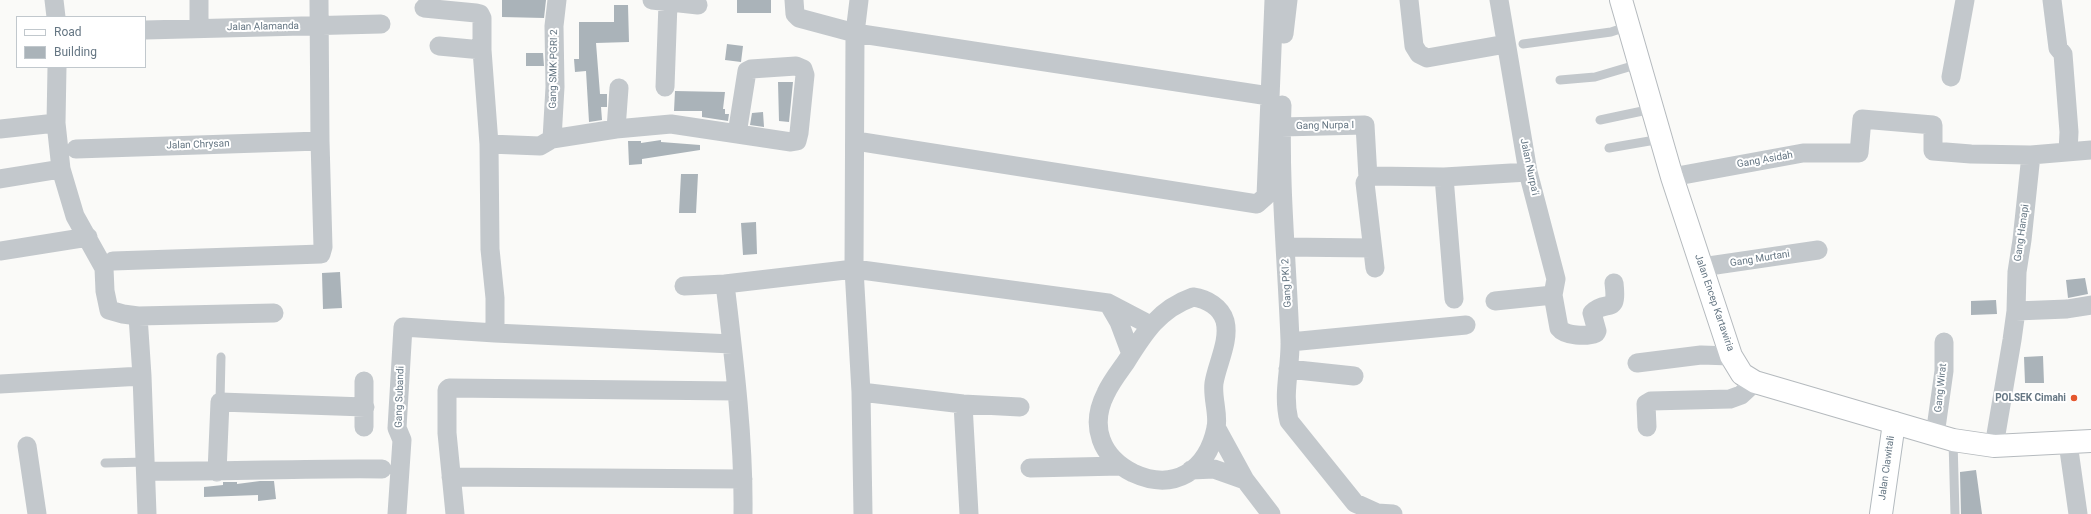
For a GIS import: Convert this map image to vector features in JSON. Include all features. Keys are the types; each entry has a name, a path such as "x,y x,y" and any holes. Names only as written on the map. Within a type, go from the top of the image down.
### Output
{"main road":[{"name":"Jalan Encep Kartawiria","path":"1621,0 1672,177 1731,356 1742,374 1755,382 1944,437 1994,446 2091,441"},
{"name":"Jalan Ciawitali","path":"1881,514 1894,423"}],"street":[{"path":"54,0 56,16"},
{"path":"199,0 199,29"},
{"path":"113,261 321,254 323,247 320,141 319,0"},
{"name":"Gang SMK PGRI 2","path":"552,139 555,87 554,26 557,0"},
{"path":"794,0 795,14 799,18 855,32 1269,96"},
{"path":"858,0 855,32 856,141 854,269 861,392 863,514"},
{"path":"856,141 1257,204 1266,196 1274,0"},
{"name":"Gang PKI 2","path":"1288,0 1284,38 1281,127 1290,342 1285,405 1288,421 1355,503 1377,513 1392,514"},
{"path":"1409,0 1414,46 1419,54 1427,58 1515,44"},
{"name":"Jalan Nurpa'i","path":"1499,0 1515,44 1528,172 1556,280 1553,295 1559,328 1562,332 1568,334 1596,333 1597,331 1592,313 1613,305 1616,300 1614,284"},
{"path":"1951,77 1965,0"},
{"path":"2052,0 2058,48 2063,54 2069,132 2068,152"},
{"path":"665,87 663,1 698,5"},
{"path":"424,8 480,14 482,18 482,50 489,144 490,249 495,298 495,334 732,344"},
{"name":"Jalan Alamanda","path":"146,30 381,24"},
{"path":"439,46 482,50"},
{"path":"489,144 540,146 546,144 552,139 616,129 671,124 737,134 797,141 804,75 803,69 796,66 751,69 747,71 737,134"},
{"path":"57,68 56,123 61,169 75,216 104,268 105,291 110,310 138,316 274,314"},
{"path":"616,129 618,88"},
{"name":"Gang Asidah","path":"1672,177 1803,154 1859,153 1862,119 1932,125 1933,151 1971,154 2031,155"},
{"path":"0,129 56,123"},
{"name":"Gang Nurpa I","path":"1281,127 1365,125 1368,178"},
{"name":"Jalan Chrysan","path":"76,149 320,141"},
{"path":"2031,155 2091,150"},
{"name":"Gang Hanapi","path":"1994,446 2002,392 2009,367 2016,311 2017,272 2031,155"},
{"path":"0,180 61,169"},
{"path":"1375,268 1365,184 1368,178 1373,176 1444,177 1528,172"},
{"path":"1444,177 1454,299"},
{"path":"0,251 88,237"},
{"path":"1285,247 1372,248"},
{"name":"Gang Murtani","path":"1702,267 1818,250"},
{"path":"684,286 725,284 854,269 1108,303 1150,325"},
{"path":"725,284 732,344 743,479 743,514"},
{"path":"1495,301 1553,295"},
{"path":"1193,297 1207,299 1225,320 1226,332 1214,387 1216,427 1210,448 1202,462 1181,477 1168,481 1135,474 1121,466 1108,455 1100,439 1098,422 1105,394 1131,354 1150,325 1181,302 1193,297"},
{"path":"1108,303 1119,322 1131,354"},
{"path":"2016,311 2067,309 2091,305"},
{"path":"138,316 142,376 147,514"},
{"path":"1290,342 1466,325"},
{"name":"Gang Subandi","path":"397,514 402,440 397,428 404,327 495,334"},
{"name":"Gang Wirat","path":"1944,342 1944,437"},
{"path":"1637,363 1702,355 1731,356"},
{"path":"1288,369 1354,376"},
{"path":"0,384 142,376"},
{"path":"364,381 364,427"},
{"path":"1647,427 1645,410 1646,404 1651,401 1730,399 1741,395 1755,382"},
{"path":"455,514 447,433 447,390 452,387 736,391"},
{"path":"861,392 963,404 1020,408"},
{"path":"217,472 220,402 365,407"},
{"path":"963,404 969,514"},
{"path":"1216,427 1245,480 1271,514"},
{"path":"2068,443 2078,514"},
{"path":"27,446 37,514"},
{"path":"146,466 217,472 329,468 382,469"},
{"path":"1030,468 1121,466"},
{"path":"1191,470 1214,469 1245,480"},
{"path":"451,477 743,479"}],"lane":[{"path":"1515,44 1611,32 1629,26"},
{"path":"1560,80 1595,77 1640,64"},
{"path":"1600,120 1652,109"},
{"path":"1609,148 1661,139"},
{"path":"220,402 221,357"},
{"path":"1944,437 1955,514"},
{"path":"105,464 146,466"}],"building":[{"path":"502,0 546,0 544,18 502,17"},
{"path":"737,0 771,0 771,13 737,13"},
{"path":"614,5 628,5 629,42 596,43 600,94 607,94 607,107 601,107 602,120 589,122 586,71 575,72 574,59 579,59 579,22 614,22"},
{"path":"727,44 743,46 741,62 725,60"},
{"path":"526,53 543,53 544,66 526,66"},
{"path":"778,82 793,82 789,122 779,121"},
{"path":"675,91 725,92 723,109 725,109 725,114 729,114 728,121 702,117 702,111 674,111"},
{"path":"763,112 764,127 750,125 752,113"},
{"path":"661,140 661,142 700,145 700,150 642,159 642,164 629,165 628,141 641,141 641,143"},
{"path":"681,174 698,174 696,213 679,213"},
{"path":"756,222 757,254 743,255 741,223"},
{"path":"340,272 342,308 323,309 322,273"},
{"path":"2085,278 2088,294 2068,298 2066,280"},
{"path":"1996,300 1997,314 1971,315 1971,301"},
{"path":"2043,356 2044,383 2025,383 2024,357"},
{"path":"1976,470 1982,514 1961,514 1960,472"},
{"path":"274,481 276,499 258,501 258,495 204,497 204,487 223,485 223,482 237,482 237,484"}],"place":[{"name":"POLSEK Cimahi","path":"2074,398"}]}
